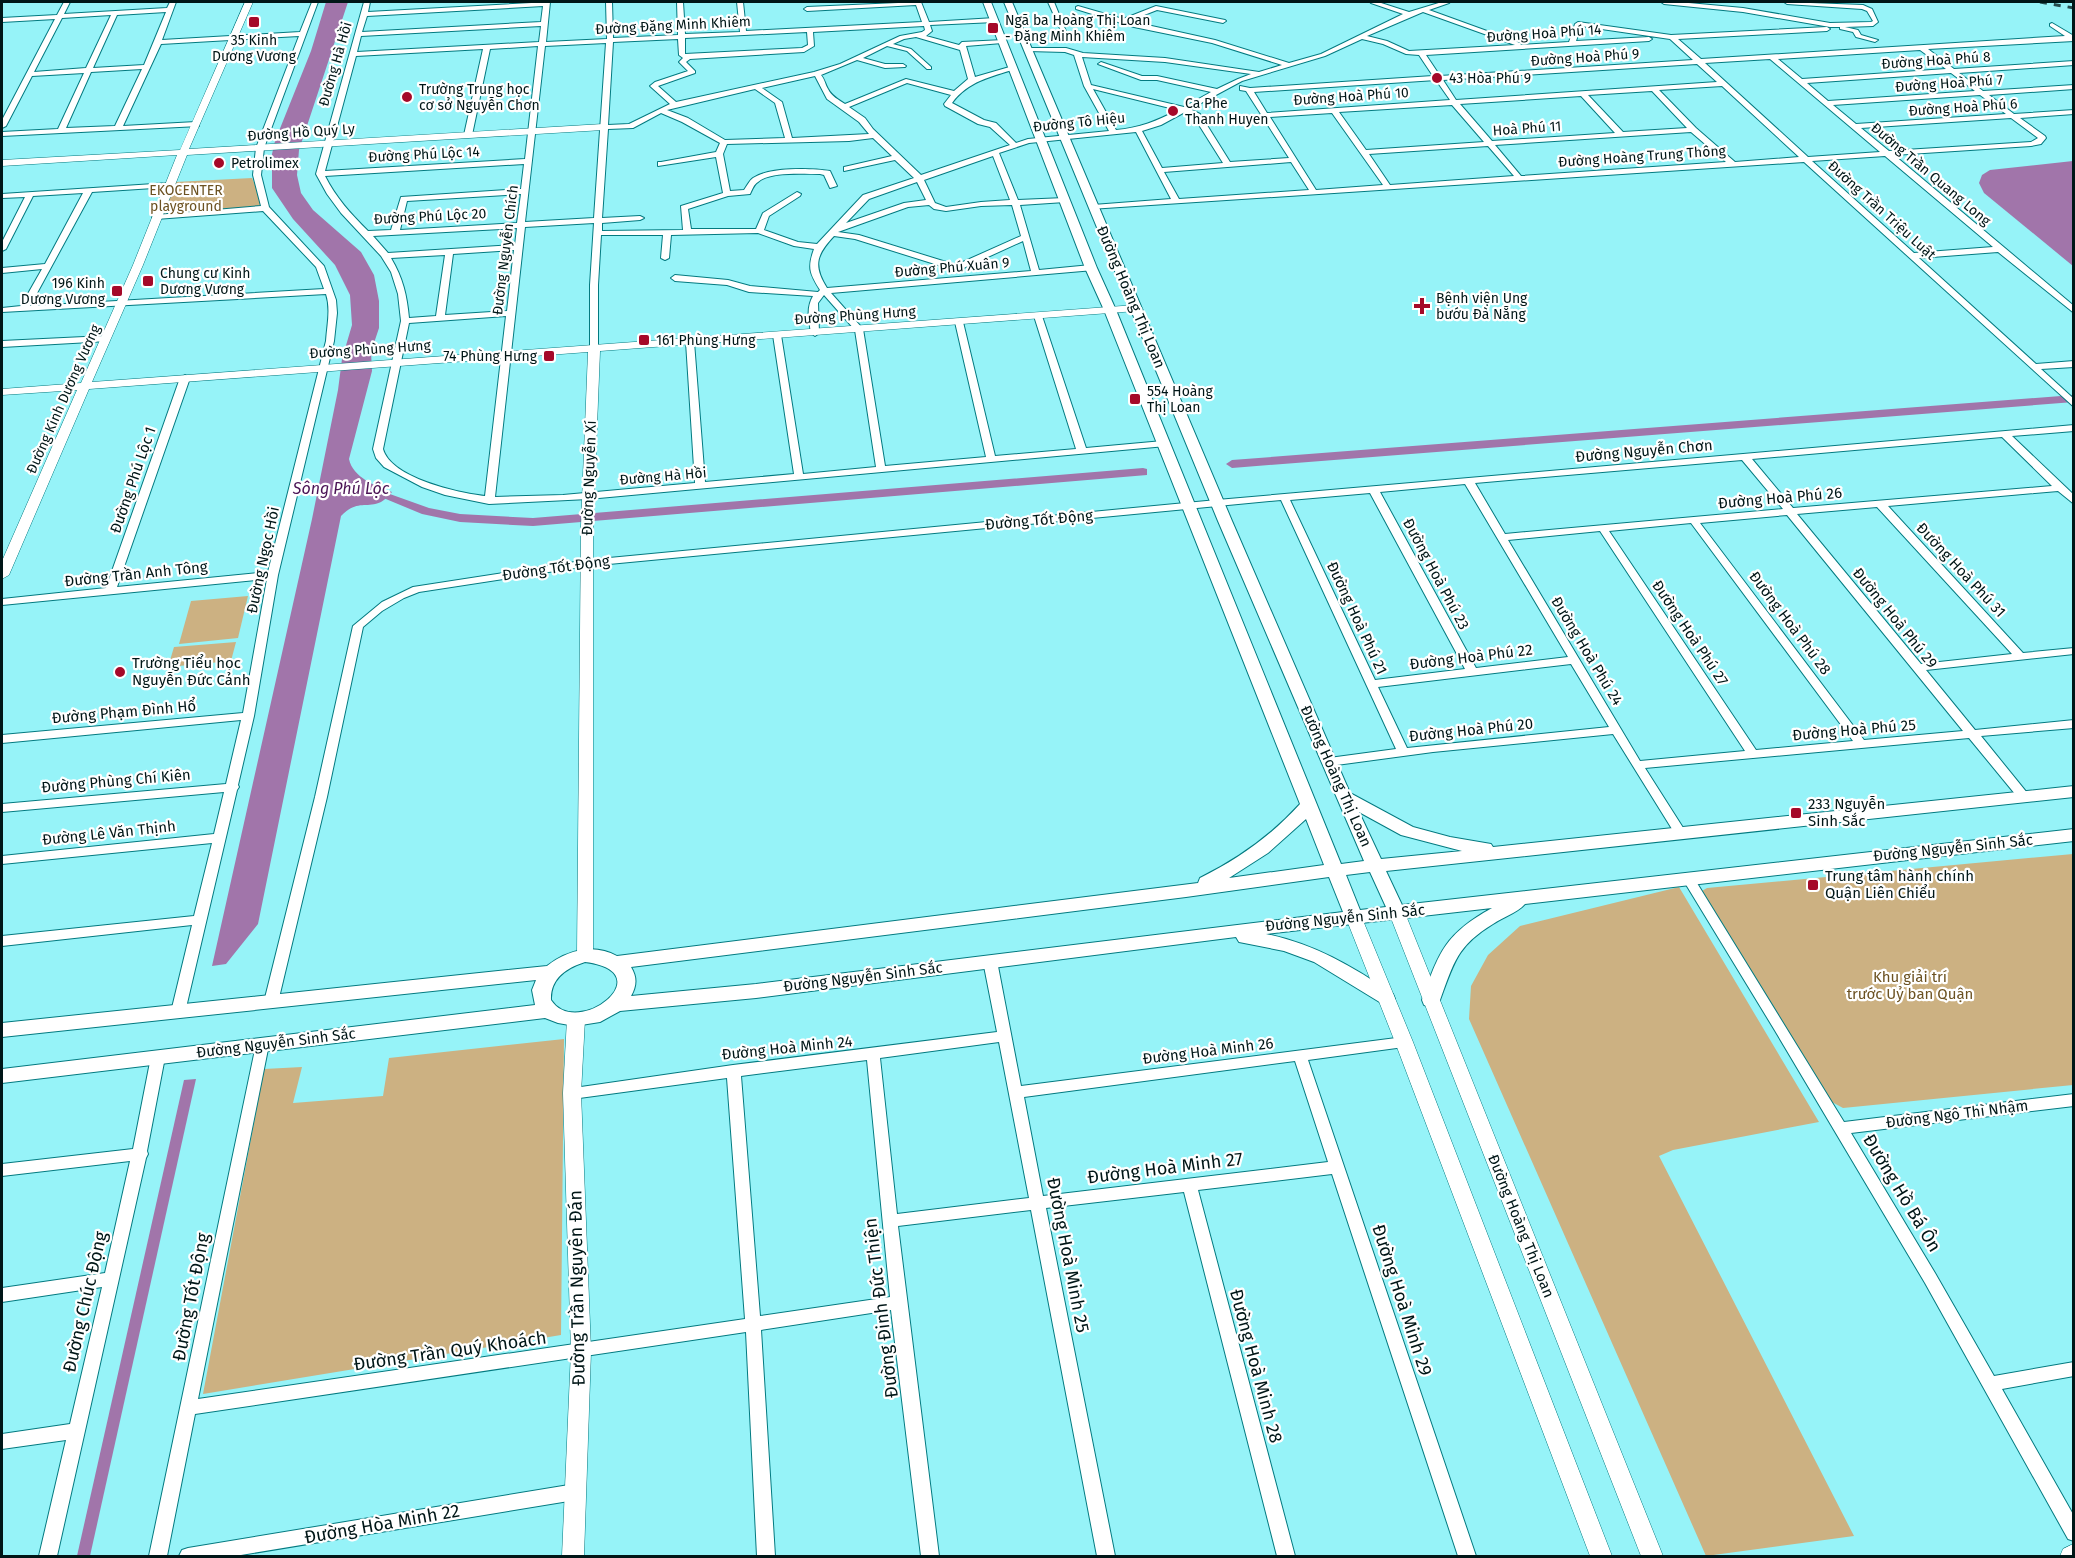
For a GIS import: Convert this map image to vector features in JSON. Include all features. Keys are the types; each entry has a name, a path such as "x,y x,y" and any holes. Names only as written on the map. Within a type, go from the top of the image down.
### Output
{"main road":[{"name":"Đường Hoàng Thị Loan","path":"987,2 1091,268 1310,804 1354,918"},
{"name":"Đường Hoàng Thị Loan","path":"1008,2 1217,503 1343,795 1397,913"},
{"path":"618,962 1376,865 2073,791"},
{"path":"1343,795 1407,831 1450,843 1513,852"},
{"path":"1186,891 1236,868 1268,847 1310,804"},
{"name":"Đường Nguyễn Sinh Sắc","path":"617,1004 756,991 1214,933 2073,835"},
{"path":"1431,1000 1445,960 1461,937 1486,919 1526,897"},
{"path":"1214,933 1275,940 1312,951 1350,973 1386,999"},
{"path":"585,955 609,957 618,962 625,969 628,986 617,1004 605,1012 576,1019 557,1015 550,1010 541,996 541,988 550,972 565,961 585,955"},
{"path":"2,1030 550,972"},
{"name":"Đường Nguyễn Sinh Sắc","path":"2,1076 550,1010"}],"street":[{"path":"2,126 4,113 29,74 68,2"},
{"path":"118,128 158,42 173,2"},
{"name":"Đường Kinh Dương Vương","path":"2,575 249,2"},
{"path":"156,217 265,208 258,185 264,148 315,2"},
{"name":"Đường Hà Hồi","path":"367,2 320,174 327,193 387,256 399,276 405,304 405,321 379,454 394,469 435,489 461,497 489,501 588,496 1163,444"},
{"name":"Đường Nguyễn Xí","path":"585,955 587,511 597,233 610,40 609,2"},
{"path":"680,2 682,55 688,57 804,50 811,46 806,5 918,2 929,31 916,35"},
{"path":"740,2 743,33"},
{"path":"1051,2 1065,33"},
{"path":"1373,2 1409,14"},
{"name":"Đường Tô Hiệu","path":"819,247 866,197 1040,138 1138,130 1158,123 1231,84 1323,55 1409,14 1447,2"},
{"path":"1664,2 1743,10 1855,31 1856,36 1875,40"},
{"path":"1787,2 1863,7 1870,10 1876,21 1873,24 1828,27"},
{"path":"364,14 547,3"},
{"name":"Đường Nguyễn Chích","path":"489,501 547,3"},
{"path":"1078,8 1122,22 1213,41 1290,66"},
{"path":"1122,22 1156,8 1223,21"},
{"path":"1421,9 1525,46"},
{"path":"2,21 170,10"},
{"path":"61,131 115,14"},
{"name":"Đường Đặng Minh Khiêm","path":"352,54 995,21"},
{"path":"358,34 545,24"},
{"path":"1507,40 1573,41 1578,24 1672,37"},
{"path":"2052,25 2073,39"},
{"name":"Đường Hoà Phú 14","path":"1361,37 1385,42 1408,53 1421,53 1573,41 1672,37 1701,32 1828,27"},
{"path":"158,42 303,34"},
{"path":"603,127 636,124 675,105 816,74 906,35 916,35 962,48"},
{"name":"Đường Trần Triệu Luật","path":"1672,37 2073,404"},
{"name":"Đường Hoà Phú 9","path":"1249,90 2073,39"},
{"path":"972,80 962,44 1002,41"},
{"path":"886,44 909,50 929,68"},
{"path":"468,135 487,47"},
{"name":"Đường Hoàng Trung Thông","path":"1093,207 1806,159 2038,142 2042,138 1922,48"},
{"path":"1028,49 1066,50 1077,53 1165,60 1260,74"},
{"path":"1077,53 1088,86 1113,132"},
{"path":"1421,53 1455,103 1519,178"},
{"path":"675,105 654,86 657,83 693,72 682,60 688,57"},
{"name":"Đường Trần Quang Long","path":"1772,57 2073,311"},
{"path":"856,58 885,66 903,66"},
{"name":"Đường Hoà Phú 8","path":"1801,81 2073,63"},
{"path":"1101,64 1139,77 1157,78 1216,91"},
{"path":"29,74 146,67"},
{"path":"1013,68 972,80 948,102 950,107 981,122 993,125 1015,146"},
{"path":"816,74 821,78 826,93 862,120 872,134 919,178 931,202 938,207 946,209 1065,200"},
{"path":"844,107 906,81 955,94"},
{"path":"1231,84 1249,90 1314,192"},
{"name":"Đường Hoà Phú 10","path":"1265,115 1723,84"},
{"path":"1088,86 1185,109 1197,116 1228,165"},
{"path":"756,87 778,102 789,141"},
{"name":"Đường Hoà Phú 7","path":"1826,103 2073,87"},
{"path":"1654,89 1693,130 1733,164"},
{"path":"1583,94 1621,135"},
{"path":"662,111 685,120 724,142 789,141 872,134"},
{"path":"1335,111 1388,187"},
{"name":"Đường Hoà Phú 6","path":"1854,126 2073,112"},
{"path":"2,134 196,124"},
{"name":"Đường Hồ Quý Ly","path":"2,163 603,127"},
{"path":"1138,130 1176,201"},
{"name":"Hoà Phú 11","path":"1364,153 1693,130"},
{"path":"724,142 719,154 727,194"},
{"path":"995,152 1015,202 1036,273"},
{"path":"661,164 719,154"},
{"path":"847,169 897,157"},
{"path":"1160,170 1294,160"},
{"name":"Đường Phú Lộc 14","path":"320,174 529,161"},
{"path":"687,232 684,208 727,194 747,192 753,182 762,177 811,171 827,173 833,186"},
{"path":"2,196 169,185"},
{"path":"24,309 88,190"},
{"path":"394,232 404,199 526,191"},
{"path":"2,249 30,194"},
{"path":"759,231 766,215 797,194"},
{"path":"832,231 906,206 931,202"},
{"name":"Đường Ngọc Hồi","path":"178,1012 249,716 273,575 325,367 333,312 320,266 265,208"},
{"name":"Đường Phú Lộc 20","path":"366,234 640,218"},
{"path":"597,233 759,231 797,244 819,247 815,258 814,274 821,293 859,330 881,469"},
{"path":"832,231 957,268 1025,237"},
{"path":"665,258 667,232"},
{"path":"387,256 519,247"},
{"path":"1912,256 2000,249"},
{"path":"440,318 449,252"},
{"path":"2,270 47,266"},
{"path":"957,268 962,279"},
{"name":"Đường Phú Xuân 9","path":"675,278 728,283 749,289 821,293 1091,268"},
{"path":"2,310 328,291"},
{"path":"815,333 812,302 821,293"},
{"name":"Đường Phùng Hưng","path":"2,392 1136,308"},
{"path":"405,321 511,313"},
{"path":"1038,316 1082,452"},
{"path":"959,322 991,459"},
{"path":"777,335 799,477"},
{"path":"2,344 105,339"},
{"path":"690,342 700,486"},
{"path":"2033,367 2073,364"},
{"name":"Đường Phú Lộc 1","path":"110,591 184,378"},
{"name":"Đường Nguyễn Chơn","path":"1187,506 2006,436 2073,428"},
{"path":"2006,436 2073,501"},
{"name":"Đường Hoà Phú 29","path":"1745,457 2024,797"},
{"name":"Đường Hoà Phú 24","path":"1469,482 1637,765 1681,834"},
{"name":"Đường Hoà Phú 26","path":"1502,537 2060,488"},
{"name":"Đường Hoà Phú 23","path":"1374,490 1472,672"},
{"name":"Đường Hoà Phú 21","path":"1284,497 1403,752"},
{"name":"Đường Hoà Phú 31","path":"1880,504 2020,656"},
{"name":"Đường Tốt Động","path":"271,1002 321,797 358,626 372,612 394,598 417,589 588,562 1187,506"},
{"name":"Đường Hoà Phú 28","path":"1694,521 1861,744"},
{"name":"Đường Hoà Phú 27","path":"1603,529 1753,754"},
{"name":"Đường Trần Anh Tông","path":"2,602 273,575"},
{"path":"1917,668 2073,651"},
{"name":"Đường Hoà Phú 22","path":"1371,684 1575,660"},
{"name":"Đường Phạm Đình Hổ","path":"2,739 249,716"},
{"name":"Đường Hoà Phú 25","path":"1637,765 2073,724"},
{"name":"Đường Hoà Phú 20","path":"1329,762 1616,730"},
{"name":"Đường Phùng Chí Kiên","path":"2,808 233,787"},
{"name":"Đường Lê Văn Thịnh","path":"2,860 220,838"},
{"name":"Đường Hồ Bá Ôn","path":"1688,878 1841,1128 1991,1384 2073,1533"},
{"name":"Đường Hoàng Thị Loan","path":"1397,913 1652,1557"},
{"name":"Đường Hoàng Thị Loan","path":"1354,918 1404,1042 1601,1557"},
{"path":"2,941 200,920"},
{"name":"Đường Hoà Minh 25","path":"990,961 1106,1557"},
{"name":"Đường Trần Nguyên Đán","path":"573,1557 581,1352 572,1093 576,1019"},
{"name":"Đường Hoà Minh 24","path":"572,1093 1005,1036"},
{"name":"Đường Hoà Minh 26","path":"1017,1092 1404,1042"},
{"name":"Đường Tốt Động","path":"158,1557 262,1044"},
{"name":"Đường Đinh Đức Thiện","path":"873,1055 898,1302 930,1557"},
{"name":"Đường Hoà Minh 29","path":"1300,1056 1467,1557"},
{"name":"Đường Chúc Động","path":"47,1556 141,1154 158,1057"},
{"path":"733,1070 753,1323 766,1557"},
{"name":"Đường Ngô Thì Nhậm","path":"1841,1128 2073,1100"},
{"path":"2,1170 141,1154"},
{"name":"Đường Hoà Minh 27","path":"890,1221 1337,1167"},
{"name":"Đường Hoà Minh 28","path":"1189,1185 1286,1557"},
{"path":"2,1295 111,1279"},
{"name":"Đường Trần Quý Khoách","path":"188,1408 581,1352 753,1323 898,1302"},
{"path":"1991,1384 2073,1369"},
{"path":"2,1441 75,1431"},
{"name":"Đường Hòa Minh 22","path":"188,1557 575,1492"}],"green space":[{"name":"EKOCENTER playground","path":"252,178 265,208 156,217 175,182"},
{"path":"248,596 238,638 179,644 191,601"},
{"path":"236,642 231,661 168,667 174,647"},
{"name":"Khu giải trí trước Uỷ ban Quận","path":"2073,854 2073,1085 1843,1108 1830,1101 1702,896 1702,891 1707,888"},
{"path":"1679,887 1819,1122 1673,1150 1659,1156 1854,1536 1706,1556 1469,1019 1471,986 1488,955 1520,926"},
{"path":"564,1039 561,1335 203,1394 264,1069 302,1067 293,1103 383,1096 389,1058"}],"water":[{"name":"Sông Phú Lộc","path":"326,2 348,2 299,150 297,175 301,193 313,210 361,252 374,275 379,301 379,328 371,352 372,371 349,459 351,466 360,476 392,492 381,502 357,506 341,516 258,924 226,964 212,966 312,519 342,359 352,325 350,295 335,265 293,219 272,188 272,154 275,141 311,51"},
{"path":"2074,161 2073,266 1984,193 1979,183 1982,175 1990,170"},
{"path":"196,1079 90,1556 77,1556 184,1080"}],"waterway":[{"path":"1232,464 2074,398"},
{"path":"387,497 426,511 460,518 533,522 1143,472"}],"railway":[{"path":"2040,2 2074,8"}],"place":[{"name":"35 Kinh Dương Vương","path":"254,22"},
{"name":"Ngã ba Hoàng Thị Loan - Đặng Minh Khiêm","path":"993,28"},
{"name":"43 Hòa Phú 9","path":"1437,78"},
{"name":"Trường Trung học cơ sở Nguyễn Chơn","path":"407,97"},
{"name":"Ca Phe Thanh Huyen","path":"1173,111"},
{"name":"Petrolimex","path":"219,163"},
{"name":"Chung cư Kinh Dương Vương","path":"148,281"},
{"name":"196 Kinh Dương Vương","path":"117,291"},
{"name":"Bệnh viện Ung bướu Đà Nẵng","path":"1422,306"},
{"name":"161 Phùng Hưng","path":"644,340"},
{"name":"74 Phùng Hưng","path":"549,356"},
{"name":"554 Hoàng Thị Loan","path":"1135,399"},
{"name":"Trường Tiểu học Nguyễn Đức Cảnh","path":"120,672"},
{"name":"233 Nguyễn Sinh Sắc","path":"1796,813"},
{"name":"Trung tâm hành chính Quận Liên Chiểu","path":"1813,885"}]}
